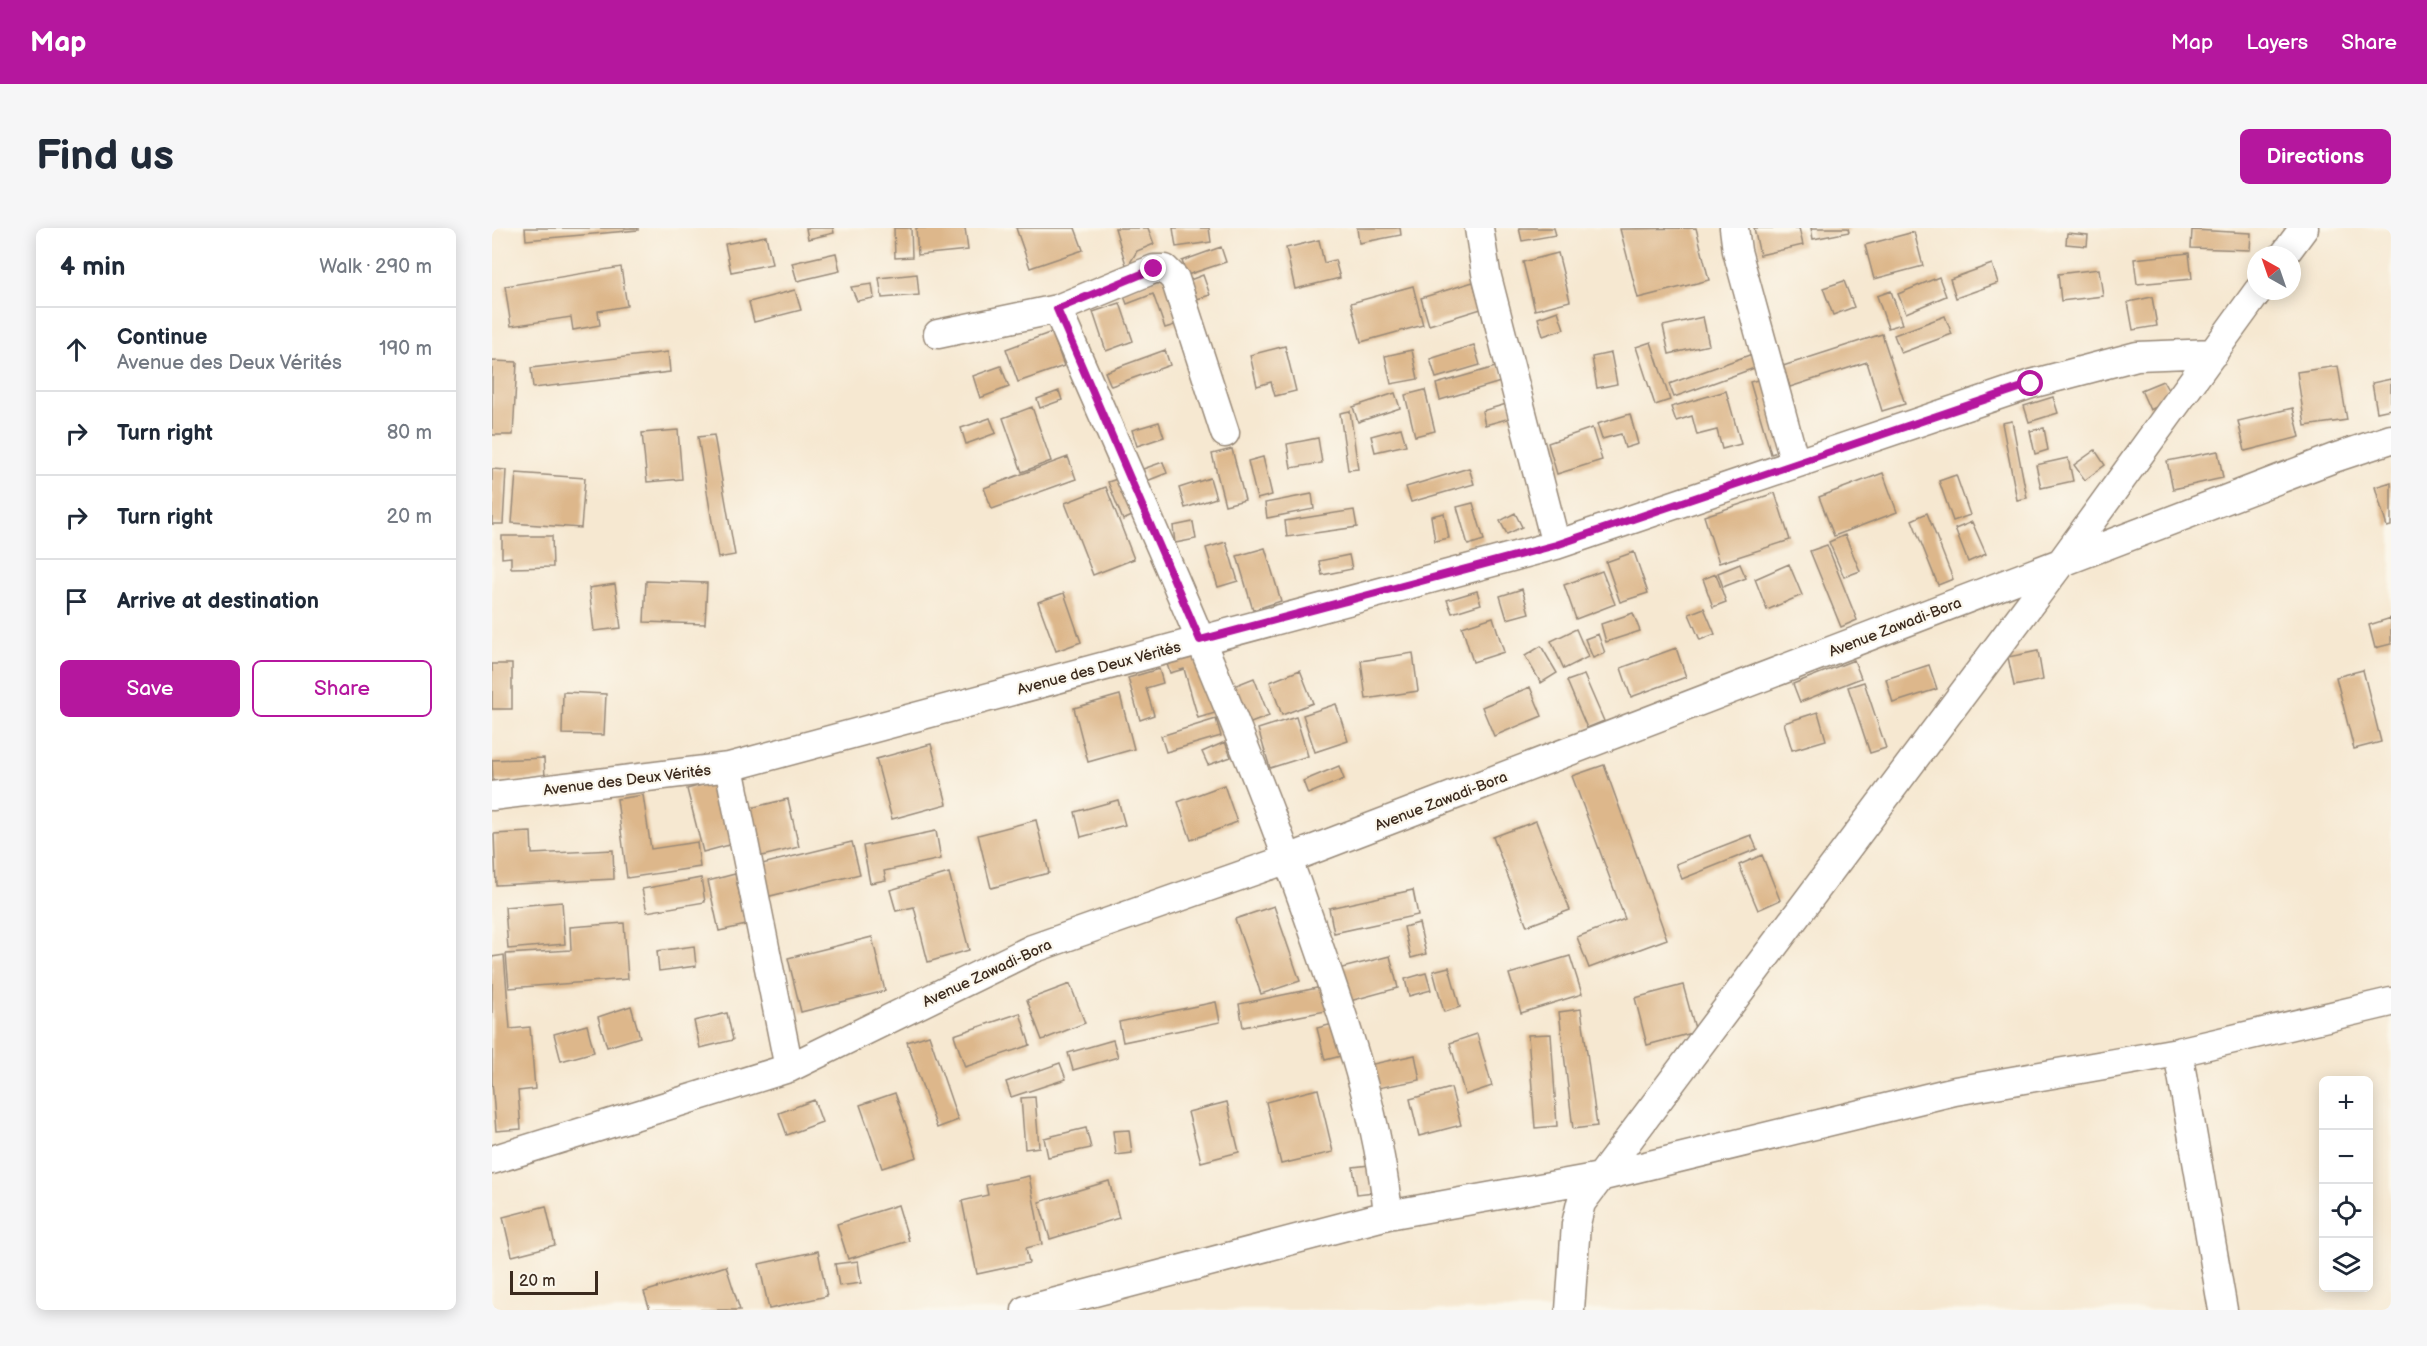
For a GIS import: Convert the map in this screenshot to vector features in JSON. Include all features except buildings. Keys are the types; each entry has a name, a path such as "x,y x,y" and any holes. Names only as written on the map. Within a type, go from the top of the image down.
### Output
{"street":[{"path":"1479,228 1486,273 1556,545"},
{"path":"1734,228 1737,251 1795,463"},
{"path":"2291,246 2304,228"},
{"path":"938,334 1057,309 1154,269 1166,269 1178,290 1225,433"},
{"path":"1570,1310 1578,1213 1581,1203 2060,564 2252,300"},
{"path":"1057,309 1200,640 1288,859 1352,1042 1384,1176 1388,1215"},
{"name":"Avenue des Deux Vérités","path":"492,796 729,767 1556,545 2041,381 2137,356 2214,353"},
{"name":"Avenue Zawadi-Bora","path":"492,1160 789,1068 1032,950 1288,859 2334,458 2391,439"},
{"path":"729,767 789,1068"},
{"path":"1026,1310 1388,1215 1600,1177 1955,1091 2178,1052 2391,1002"},
{"path":"2178,1052 2223,1310"}],"route":[{"path":"1154,269 1057,309 1200,640 1556,545 2031,384"}]}
